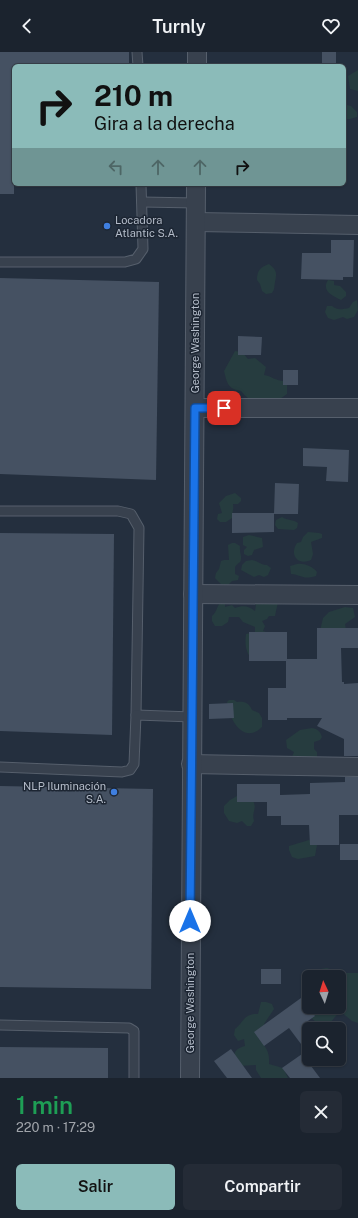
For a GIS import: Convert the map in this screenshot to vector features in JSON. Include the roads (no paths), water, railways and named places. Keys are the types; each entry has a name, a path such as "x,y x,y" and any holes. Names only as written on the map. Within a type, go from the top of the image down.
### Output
{"street":[{"path":"197,52 197,64"},
{"name":"George Washington","path":"190,1078 196,186"},
{"path":"196,222 358,224"},
{"path":"195,408 358,408"},
{"path":"193,594 358,595"},
{"path":"191,764 358,767"}],"lane":[{"path":"137,52 138,64"},
{"path":"0,262 125,262 136,259 144,249 141,186"},
{"path":"142,202 196,203"},
{"path":"0,511 118,511 131,514 139,528 134,764 130,770 122,772 0,768"},
{"path":"136,715 193,717"},
{"path":"0,1025 129,1028 134,1031 134,1078"}],"place":[{"name":"Locadora Atlantic S.A.","path":"107,226"},
{"name":"NLP Iluminación S.A.","path":"114,792"}]}
